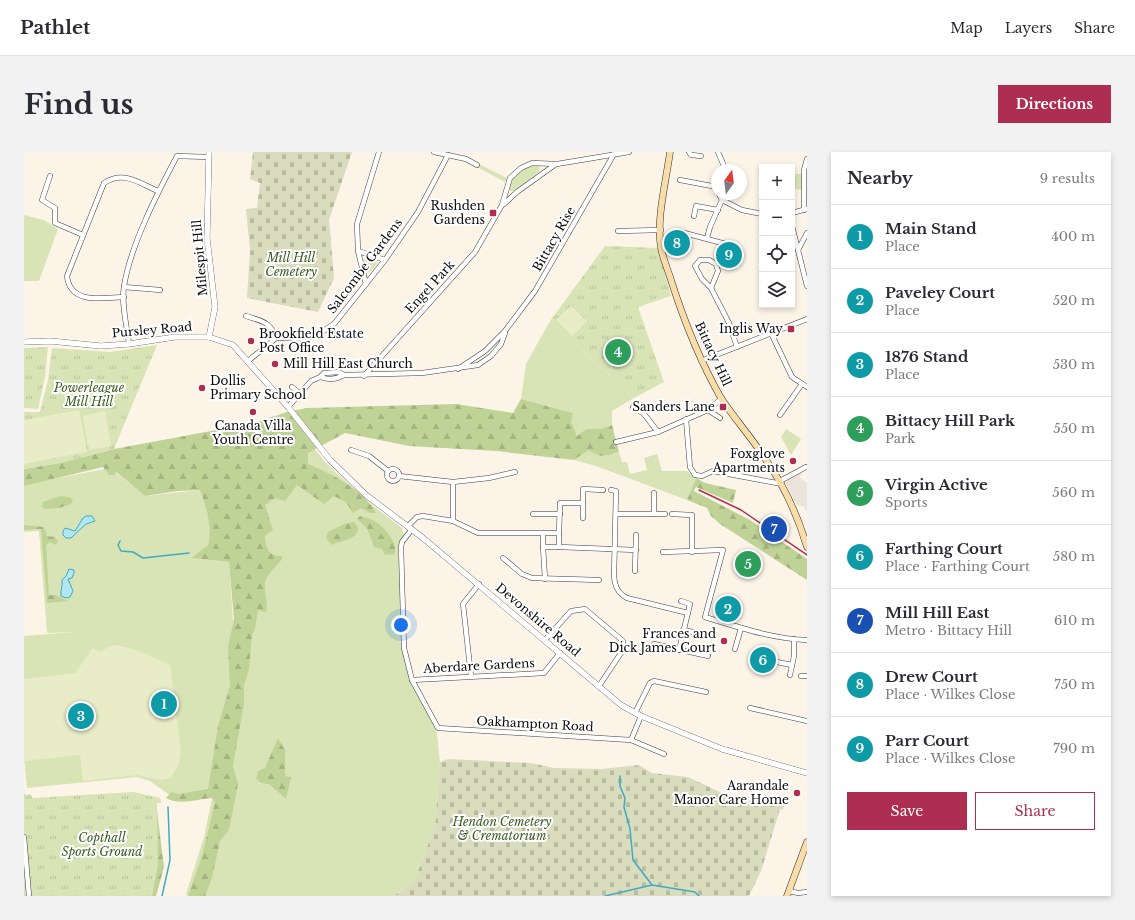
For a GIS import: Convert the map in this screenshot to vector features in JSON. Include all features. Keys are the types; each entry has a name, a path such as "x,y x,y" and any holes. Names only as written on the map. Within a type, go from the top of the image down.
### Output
{"main road":[{"name":"Bittacy Hill","path":"670,152 661,208 661,248 676,296 701,360 722,398 781,483 796,510 807,547"},
{"path":"788,894 807,842"}],"street":[{"path":"366,284 358,251 357,224 379,152"},
{"path":"434,152 466,159 477,165"},
{"path":"589,158 592,152"},
{"name":"Engel Park","path":"364,376 475,252 502,205 510,178 521,168 532,163 557,164 629,152"},
{"path":"689,152 691,155 701,156"},
{"path":"718,152 722,164"},
{"path":"129,344 124,287 131,258 158,191 175,154 209,154"},
{"name":"Milespit Hill","path":"209,154 207,238 215,307 209,337"},
{"name":"Bittacy Rise","path":"458,369 485,352 506,331 535,291 614,154"},
{"name":"Salcombe Gardens","path":"276,338 314,336 334,324 385,260 418,212 448,155"},
{"path":"795,212 805,210 804,170 807,159"},
{"name":"Engel Park","path":"502,205 517,192 557,164"},
{"path":"50,176 42,200 55,208 55,223 83,235"},
{"path":"124,297 87,298 78,296 71,290 67,276 104,183 112,178 120,176 158,191"},
{"path":"680,180 711,186"},
{"path":"707,238 710,226 722,200 742,210 759,213"},
{"path":"694,216 696,206 718,210"},
{"path":"618,231 661,230"},
{"path":"670,234 676,231 734,246"},
{"path":"798,250 807,233"},
{"path":"794,236 807,286"},
{"path":"718,256 722,243"},
{"path":"358,251 385,260"},
{"path":"711,288 718,267 709,260 700,260 695,266 697,272 711,288 729,323 737,347"},
{"path":"124,287 160,290"},
{"path":"246,316 269,324 273,328 276,338 248,361"},
{"path":"701,360 807,319"},
{"name":"Bittacy Rise","path":"288,406 299,392 311,381 320,377 326,379 339,378 344,375 364,376 458,369 478,365 491,356 501,344 506,331"},
{"path":"771,333 792,377 807,387"},
{"name":"Pursley Road","path":"24,342 50,341 101,346 129,344 175,337 209,337 233,345 288,406 296,417"},
{"path":"780,415 802,384"},
{"path":"292,387 299,392"},
{"path":"616,442 658,432 708,410 722,398"},
{"path":"633,407 644,414 658,432"},
{"path":"708,410 720,418"},
{"name":"Devonshire Road","path":"296,417 330,460 366,495 410,528 479,584 621,705 641,716 722,749 807,773"},
{"path":"686,419 690,467 695,475 702,476 714,471 781,483 806,467"},
{"path":"351,450 369,456 388,471"},
{"path":"388,471 395,469 399,476"},
{"path":"388,471 387,477 391,481 396,480 399,476"},
{"path":"399,476 453,482 489,478 515,472"},
{"path":"453,482 453,521"},
{"path":"583,518 583,489 603,490"},
{"path":"611,490 616,491 615,583 621,594 627,598 688,613"},
{"path":"654,493 654,514"},
{"path":"559,547 560,503 583,503"},
{"path":"533,514 560,514"},
{"path":"616,514 665,514"},
{"path":"672,514 692,515 692,552"},
{"path":"412,680 404,648 401,547 402,542 410,528 420,516 453,521 478,533 559,533"},
{"path":"543,532 545,579"},
{"path":"635,571 636,535"},
{"path":"543,547 615,548 636,550"},
{"path":"663,552 723,550 705,617 740,628 794,640 807,640"},
{"path":"503,558 522,574 532,578 599,580"},
{"path":"471,676 463,604 479,584"},
{"path":"679,650 690,604 681,601"},
{"path":"545,640 571,612 585,609 623,641 623,650 599,686"},
{"path":"736,648 740,628"},
{"path":"683,630 714,636"},
{"path":"790,675 794,640"},
{"path":"654,644 708,656"},
{"name":"Aberdare Gardens","path":"412,680 544,673 560,654"},
{"path":"772,661 792,665"},
{"path":"801,676 807,676"},
{"name":"Oakhampton Road","path":"412,680 438,728 631,740 664,754"},
{"path":"635,713 650,683 654,681 706,692"},
{"path":"750,708 807,721"},
{"path":"631,740 641,716"},
{"path":"24,837 29,896"},
{"path":"788,894 807,892"}],"green space":[{"name":"Mill Hill Cemetery","path":"253,152 352,152 329,220 334,278 318,312 247,298 250,251 246,209 257,208 260,183 250,179"},
{"path":"479,164 507,178 505,182 477,167"},
{"path":"539,165 540,171 515,191 510,191 510,185 514,177 525,168"},
{"path":"795,174 802,174 802,190 795,189"},
{"path":"24,215 44,220 58,229 39,281 24,281"},
{"path":"605,246 658,248 671,296 638,307 664,382 634,398 550,321"},
{"path":"367,257 376,260 377,264 370,272 367,272 364,259"},
{"path":"571,306 587,321 572,336 556,320"},
{"path":"550,321 634,398 612,411 612,425 601,429 586,429 577,436 570,422 573,413 521,399 526,364"},
{"name":"Powerleague Mill Hill","path":"157,345 114,449 60,463 24,469 24,412 40,412 48,380 52,348 110,352"},
{"path":"48,347 45,377 38,409 24,408 24,348"},
{"path":"521,399 573,413 571,422 577,436 586,429 601,429 612,425 619,452 601,456 589,450 574,460 496,451 409,446 345,433 308,453 308,464 337,478 356,490 371,505 376,513 370,513 361,508 353,513 346,502 334,496 324,504 297,485 285,501 275,498 265,505 273,530 265,536 267,548 274,555 282,556 282,559 266,579 266,612 258,610 255,629 252,635 249,669 244,685 244,704 233,766 238,784 229,830 220,841 212,878 205,896 188,896 202,856 215,802 212,798 177,802 166,798 171,792 178,794 208,789 218,726 230,686 228,646 234,620 229,562 191,558 208,545 209,538 208,518 200,490 178,491 145,496 116,472 114,475 109,475 103,467 24,486 24,469 60,463 114,449 254,423 290,411 308,408 456,404 513,413"},
{"path":"79,410 87,452 24,464 24,420"},
{"path":"105,411 111,446 89,450 83,416"},
{"path":"786,429 801,439 791,455 781,437"},
{"path":"312,446 326,463 372,505 402,528 404,536 398,547 404,648 410,680 431,718 437,733 440,762 435,827 415,879 394,896 187,896 186,894 204,837 212,798 175,799 150,781 137,777 27,788 24,758 24,636 73,632 47,633 39,531 24,532 24,483 43,481 110,468 145,496 200,490 209,523 208,545 191,558 229,562 233,620 249,621 263,499 304,451"},
{"path":"589,450 605,456 619,452 622,462 627,462 630,474 647,470 644,458 657,454 662,471 687,471 696,478 687,500 596,466 574,460"},
{"path":"696,478 705,483 736,490 733,503 696,487 694,491 750,520 807,559 807,580 720,524 711,516 707,508 687,500"},
{"path":"61,496 69,497 73,500 71,504 59,508 45,509 42,506 43,502"},
{"path":"360,516 377,522 389,534 394,544 395,554 385,555 382,549 374,547 367,528 357,519"},
{"path":"354,522 358,527 357,532 353,537 332,545 326,538 328,532 344,524"},
{"path":"24,525 44,527 47,536 55,537 58,541 56,545 50,542 46,545 49,595 55,595 68,601 47,603 41,529 24,530"},
{"path":"113,645 135,650 170,665 181,752 179,764 171,778 161,780 137,775 83,781 80,755 24,761 24,679 75,673 93,648 99,652"},
{"path":"278,738 285,750 285,776 291,777 286,799 269,784 261,783 256,779 258,771 265,768"},
{"name":"Hendon Cemetery & Crematorium","path":"448,759 531,763 554,768 602,769 639,765 652,773 688,777 739,801 764,800 784,806 783,810 780,809 761,871 749,896 394,896 415,879 435,827 440,762"},
{"name":"Copthall Sports Ground","path":"133,792 160,798 161,803 157,803 158,865 152,896 24,896 24,793 26,795 31,794 32,798"},
{"path":"153,798 161,799 156,802 164,867 156,896 146,896"}],"shaded area":[{"path":"800,473 803,474 799,477 807,483 807,512 803,506 797,505 786,484 787,480"}],"water":[{"path":"86,516 92,516 95,521 86,524 71,538 66,538 63,535 65,528 75,531 83,518"},
{"path":"69,569 74,570 72,578 68,579 73,591 70,597 66,598 61,596 62,580 66,576"}],"waterway":[{"path":"120,541 118,545 121,551 133,552 143,558 189,553"},
{"path":"620,776 620,786 625,798 624,807 630,829 633,860 652,885"},
{"path":"162,896 170,860 168,807"},
{"path":"605,896 652,885 695,892 699,896"}],"railway":[{"path":"699,490 741,510 807,555"}],"place":[{"name":"Rushden Gardens","path":"493,213"},
{"name":"Drew Court","path":"677,243"},
{"name":"Parr Court","path":"729,255"},
{"name":"Inglis Way","path":"791,329"},
{"name":"Brookfield Estate Post Office","path":"251,341"},
{"name":"Bittacy Hill Park","path":"618,352"},
{"name":"Mill Hill East Church","path":"275,364"},
{"name":"Dollis Primary School","path":"202,388"},
{"name":"Sanders Lane","path":"723,407"},
{"name":"Canada Villa Youth Centre","path":"253,412"},
{"name":"Foxglove Apartments","path":"793,461"},
{"name":"Mill Hill East","path":"774,529"},
{"name":"Virgin Active","path":"748,564"},
{"name":"Paveley Court","path":"728,609"},
{"name":"Frances and Dick James Court","path":"724,641"},
{"name":"Farthing Court","path":"763,660"},
{"name":"Main Stand","path":"164,704"},
{"name":"1876 Stand","path":"81,716"},
{"name":"Aarandale Manor Care Home","path":"797,793"}]}
